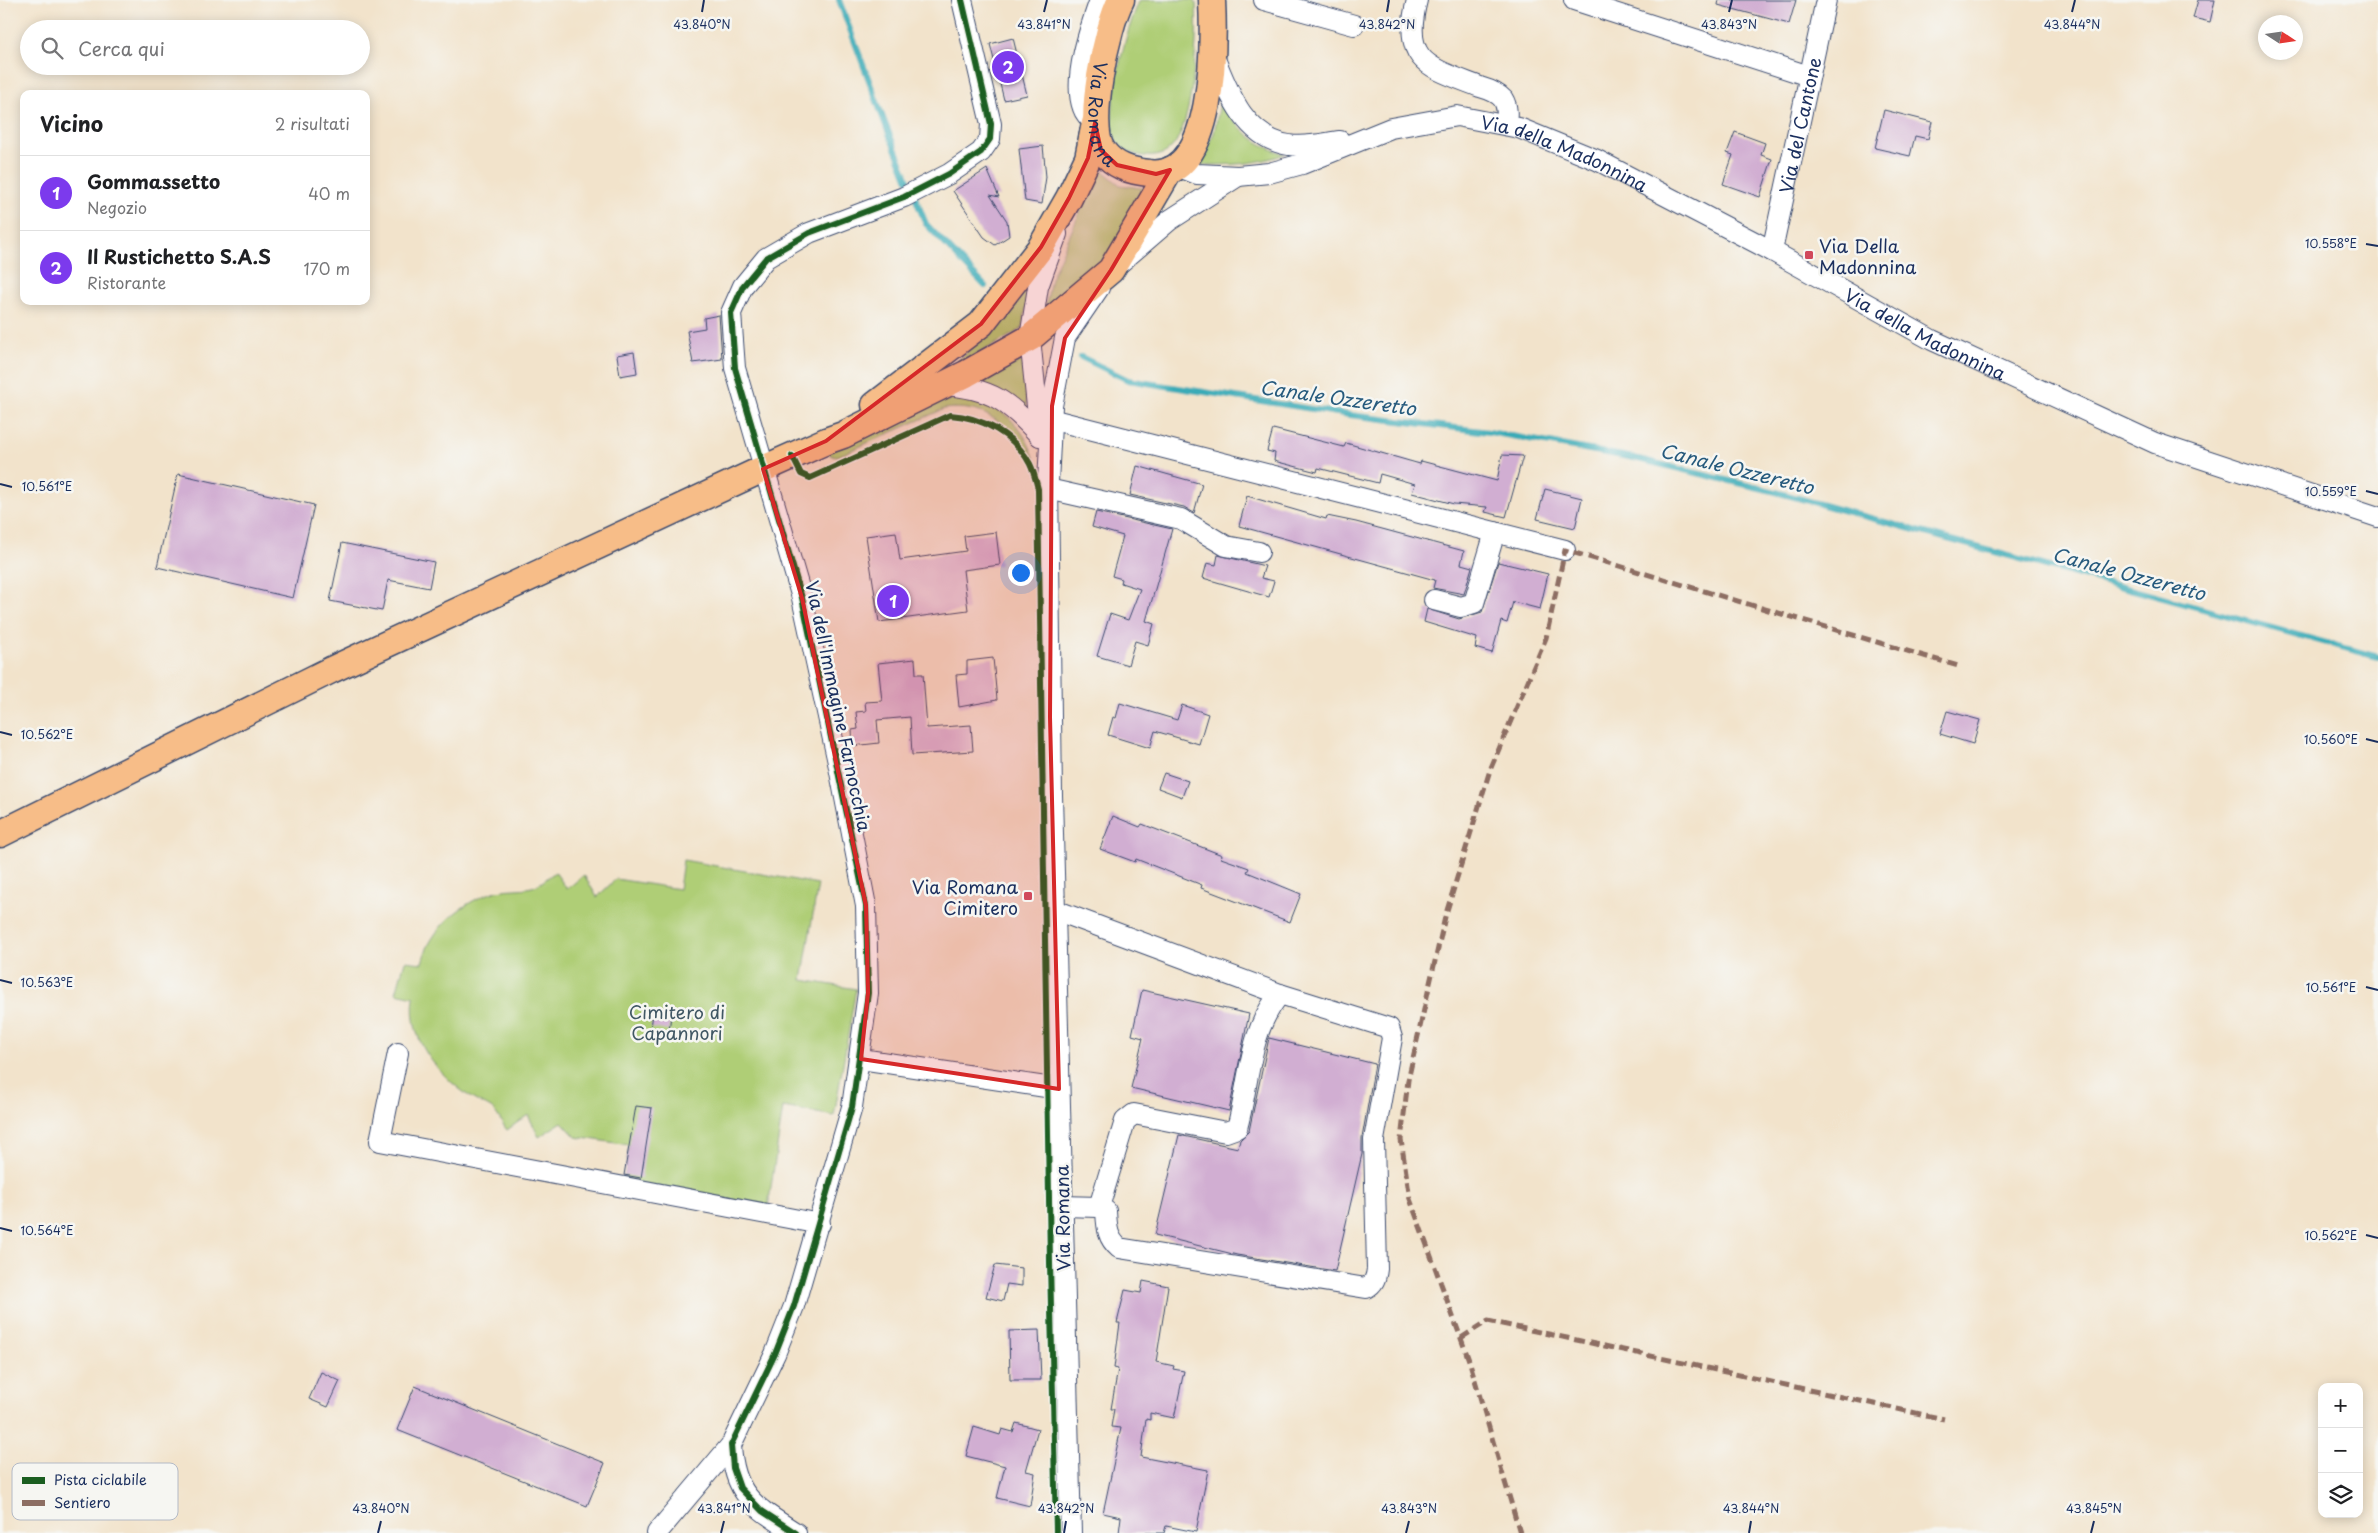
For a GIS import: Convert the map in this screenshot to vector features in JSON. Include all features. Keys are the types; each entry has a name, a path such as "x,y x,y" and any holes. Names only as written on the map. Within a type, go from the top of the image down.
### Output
{"main road":[{"path":"826,440 843,436 1030,338 1111,270 1173,168 1188,155 1198,139 1207,107 1212,49 1212,0"},
{"name":"Via Romana","path":"1114,1 1095,123 1101,150 1117,165 1136,172 1156,174 1173,168"},
{"path":"0,834 331,670 826,440 930,365 982,324 1041,247 1069,198 1088,158 1095,123"}],"street":[{"name":"Via dell'Immagine Farnocchia","path":"657,1533 731,1445 775,1354 794,1306 820,1224 852,1107 868,993 866,906 802,598 735,368 731,313 743,286 766,258 809,233 904,197 932,183 981,152 990,139 991,124 962,0"},
{"path":"1264,0 1354,25"},
{"path":"1417,0 1412,41 1424,61 1440,71 1491,91 1502,98 1507,110 1506,125"},
{"path":"1574,0 1809,76"},
{"name":"Via del Cantone","path":"1772,251 1826,0"},
{"path":"1212,49 1235,105 1247,123 1267,137 1289,145 1319,144 1369,136"},
{"name":"Via della Madonnina","path":"1369,136 1391,128 1457,116 1519,128 1597,160 1772,251 1932,340 2155,443 2378,517"},
{"path":"1173,168 1197,174 1238,176 1269,173 1302,164 1369,136"},
{"path":"1048,485 1050,419 1065,338 1111,270 1170,220 1238,176"},
{"path":"1048,485 1040,436 1030,338 1038,287 1069,198"},
{"path":"943,385 980,389 1001,399 1040,436"},
{"path":"1050,419 1566,550"},
{"path":"1048,485 1182,519 1226,546 1260,552"},
{"name":"Via Romana","path":"1048,485 1055,910 1070,1533"},
{"path":"1434,600 1461,607 1474,603 1495,532"},
{"path":"1055,910 1280,994 1389,1028 1392,1038 1374,1140 1377,1270 1376,1278 1366,1288 1119,1248 1112,1242 1107,1232 1106,1212 1099,1206 1062,1206"},
{"path":"1099,1206 1125,1121 1134,1114 1226,1132 1237,1128 1257,1032 1266,1010 1280,994"},
{"path":"398,1053 380,1141 820,1224"},
{"path":"860,1059 1059,1089"},
{"path":"731,1445 733,1468 740,1488 762,1511 796,1533"}],"highlighted area":[{"path":"1095,123 1101,150 1117,165 1156,174 1170,170 1111,270 1065,338 1052,406 1050,717 1059,1089 861,1059 868,993 866,906 802,598 763,469 826,441 981,324 1041,247 1069,198 1088,158"}],"green space":[{"path":"1140,0 1194,0 1196,3 1193,78 1185,119 1172,147 1163,154 1153,156 1137,154 1125,149 1116,140 1113,128 1112,111 1118,70 1129,29"},
{"path":"1220,104 1248,135 1264,146 1285,154 1252,162 1198,165 1214,133"},
{"path":"1099,168 1120,185 1155,190 1097,269 1051,308 1046,305 1051,279"},
{"path":"1031,284 1022,329 941,375 998,325"},
{"path":"1024,359 1027,410 980,383"},
{"path":"960,398 987,405 999,410 1008,417 1024,437 1036,463 1018,440 998,421 974,410 960,408 944,409 838,456 830,455 828,452 939,402"},
{"name":"Cimitero di Capannori","path":"683,860 818,884 802,980 856,989 834,1116 783,1107 768,1207 624,1181 629,1145 576,1137 562,1122 539,1137 528,1115 507,1130 493,1110 458,1088 436,1066 420,1042 413,1013 414,997 396,993 405,961 422,963 432,938 440,927 460,909 484,896 501,890 535,886 555,872 567,889 584,875 597,897 616,879 679,889"}],"building":[{"path":"1719,0 1796,0 1789,24 1718,5"},
{"path":"2198,0 2215,0 2210,22 2193,18"},
{"path":"1013,38 1027,95 1004,100 990,44"},
{"path":"1884,110 1932,122 1928,139 1915,136 1910,156 1875,148"},
{"path":"1735,132 1765,143 1761,155 1772,159 1760,197 1723,184 1733,155 1727,153"},
{"path":"1043,146 1046,177 1042,204 1025,201 1019,149"},
{"path":"987,169 999,197 990,195 1007,221 1009,236 995,245 984,237 953,191"},
{"path":"719,315 722,359 693,363 687,331 705,328 704,318"},
{"path":"634,352 637,373 620,376 617,355"},
{"path":"1273,429 1344,447 1346,443 1420,464 1421,461 1497,481 1502,455 1523,456 1506,517 1485,512 1487,507 1454,504 1412,493 1415,484 1380,474 1378,483 1318,468 1317,472 1274,461 1275,453 1267,451"},
{"path":"1137,466 1202,484 1194,513 1184,507 1130,495"},
{"path":"178,474 314,505 293,598 157,567"},
{"path":"1545,489 1582,498 1575,528 1537,519"},
{"path":"1247,496 1326,519 1327,516 1356,522 1464,551 1461,564 1472,567 1464,594 1433,588 1435,580 1239,526"},
{"path":"1096,512 1172,529 1146,621 1154,624 1148,645 1135,641 1128,665 1097,656 1110,614 1128,620 1140,589 1121,583 1122,579 1112,576 1123,536 1092,527"},
{"path":"896,532 900,560 966,551 964,536 996,532 1000,565 963,570 968,610 879,622 866,536"},
{"path":"342,543 434,562 429,588 388,580 382,611 330,601"},
{"path":"1218,555 1265,566 1261,578 1274,581 1269,597 1203,578 1207,563 1216,565"},
{"path":"1498,562 1548,574 1540,609 1513,602 1507,623 1501,621 1492,653 1475,648 1477,638 1424,622 1427,609 1459,619 1482,612"},
{"path":"993,658 997,700 959,707 956,675 967,674 967,661"},
{"path":"915,659 916,674 923,674 927,728 971,725 973,751 912,755 910,717 877,720 879,743 853,746 852,730 858,729 856,712 866,711 865,702 882,701 878,663"},
{"path":"1120,703 1177,720 1182,705 1208,714 1199,744 1155,731 1150,748 1108,735 1113,717 1116,718"},
{"path":"1947,711 1980,720 1973,744 1940,734"},
{"path":"1164,773 1188,781 1182,797 1158,788"},
{"path":"1113,816 1140,827 1142,824 1222,855 1221,858 1249,868 1247,872 1301,894 1290,922 1201,888 1202,885 1136,859 1135,862 1100,849"},
{"path":"1142,990 1249,1014 1229,1111 1131,1088 1143,1038 1132,1035"},
{"path":"653,1013 671,1015 669,1031 651,1028"},
{"path":"1269,1038 1375,1064 1362,1138 1362,1154 1335,1271 1237,1255 1155,1235 1179,1135 1238,1148 1240,1140 1249,1131"},
{"path":"636,1106 652,1108 641,1178 624,1175"},
{"path":"995,1265 1022,1268 1022,1286 1007,1284 1003,1301 986,1297"},
{"path":"1143,1281 1168,1286 1156,1362 1174,1366 1173,1369 1184,1371 1174,1418 1150,1413 1150,1420 1146,1419 1141,1457 1208,1470 1196,1532 1166,1526 1164,1533 1119,1533 1121,1517 1103,1513 1121,1428 1111,1427 1114,1409 1111,1409 1118,1369 1114,1368 1120,1323 1117,1323 1125,1290 1141,1293"},
{"path":"1039,1330 1041,1380 1010,1380 1009,1331"},
{"path":"321,1372 340,1381 328,1407 309,1399"},
{"path":"415,1386 605,1463 587,1506 397,1430"},
{"path":"1016,1423 1038,1429 1026,1471 1035,1473 1030,1506 997,1498 1005,1466 966,1456 974,1427 1000,1435 1002,1429 1013,1432"}],"waterway":[{"name":"Canale Ozzeretto","path":"839,0 886,126 926,224 985,286"},
{"name":"Canale Ozzeretto","path":"1081,357 1128,380 1350,415 1489,432 1634,458 1776,492 2378,657"}],"marked path":[{"path":"1520,1533 1470,1363 1410,1199 1401,1140 1408,1080 1445,917 1490,770 1546,638 1565,550 1958,666"},
{"path":"1461,1338 1488,1321 1944,1419"}],"cycle path":[{"path":"796,1533 762,1511 740,1488 733,1468 731,1445 775,1354 794,1306 852,1107 868,993 866,906 802,598 735,368 731,313 743,286 766,258 809,233 904,197 949,174 981,152 990,139 991,124 962,0"},
{"path":"792,456 801,474 810,478 950,415 962,416 996,429 1016,444 1030,464 1038,489 1056,1533"}],"place":[{"name":"Il Rustichetto S.A.S","path":"1008,67"},
{"name":"Via Della Madonnina","path":"1809,255"},
{"name":"Gommassetto","path":"893,601"},
{"name":"Via Romana Cimitero","path":"1028,896"}]}
